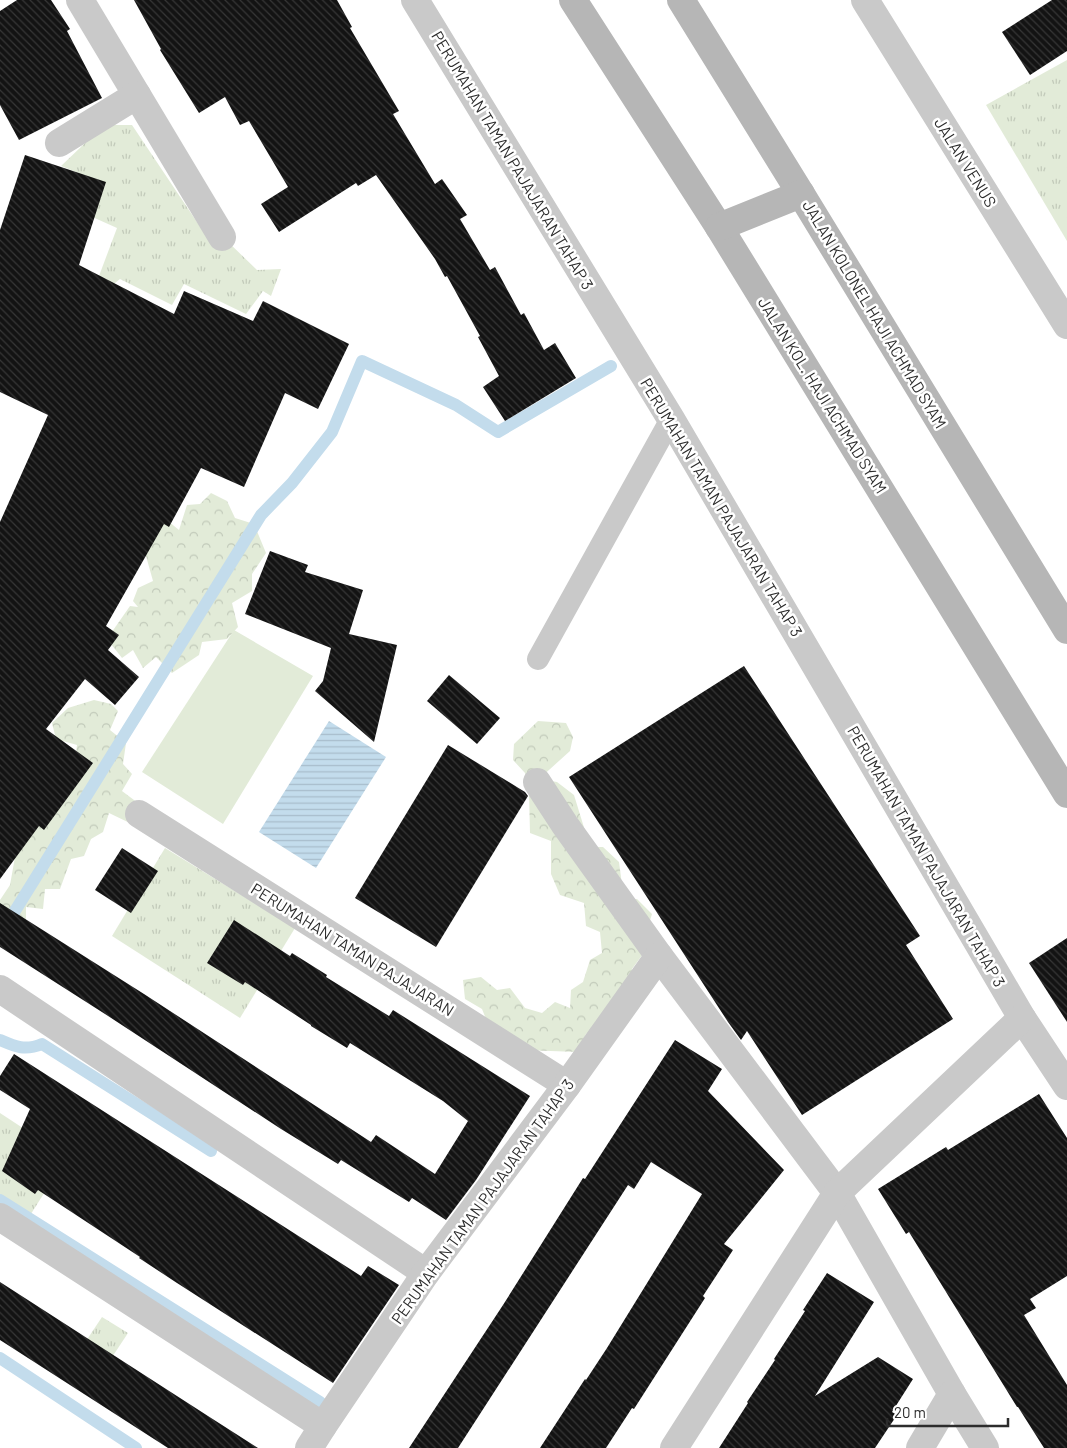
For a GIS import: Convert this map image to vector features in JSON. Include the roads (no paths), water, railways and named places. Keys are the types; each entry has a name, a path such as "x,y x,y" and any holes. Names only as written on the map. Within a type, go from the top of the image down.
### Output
{"main road":[{"name":"JALAN KOL. HAJI ACHMAD SYAM","path":"572,0 719,227 1067,794"},
{"name":"JALAN KOLONEL HAJI ACHMAD SYAM","path":"681,0 1067,630"},
{"path":"719,227 801,194"}],"street":[{"path":"80,0 222,237"},
{"name":"PERUMAHAN TAMAN PAJAJARAN TAHAP 3","path":"415,0 671,419 1022,1018 1067,1086"},
{"name":"JALAN VENUS","path":"865,0 1067,325"},
{"path":"59,143 137,95"},
{"path":"537,782 564,825 659,956 837,1193 985,1448"},
{"name":"PERUMAHAN TAMAN PAJAJARAN","path":"139,814 567,1085"},
{"name":"PERUMAHAN TAMAN PAJAJARAN TAHAP 3","path":"316,1437 426,1273 567,1085 659,956"},
{"path":"0,989 426,1273"},
{"path":"674,1448 837,1193 1022,1018"},
{"path":"0,1216 316,1437"},
{"path":"920,1448 952,1394"}],"lane":[{"path":"538,659 671,419"}],"water":[{"path":"329,721 386,757 316,868 259,832"}],"waterway":[{"path":"0,935 261,515 292,483 332,432 362,361 456,405 498,432 611,366"},
{"path":"0,1040 25,1048 42,1044 211,1151"},
{"path":"0,1200 320,1402"},
{"path":"0,1358 136,1448"}]}
